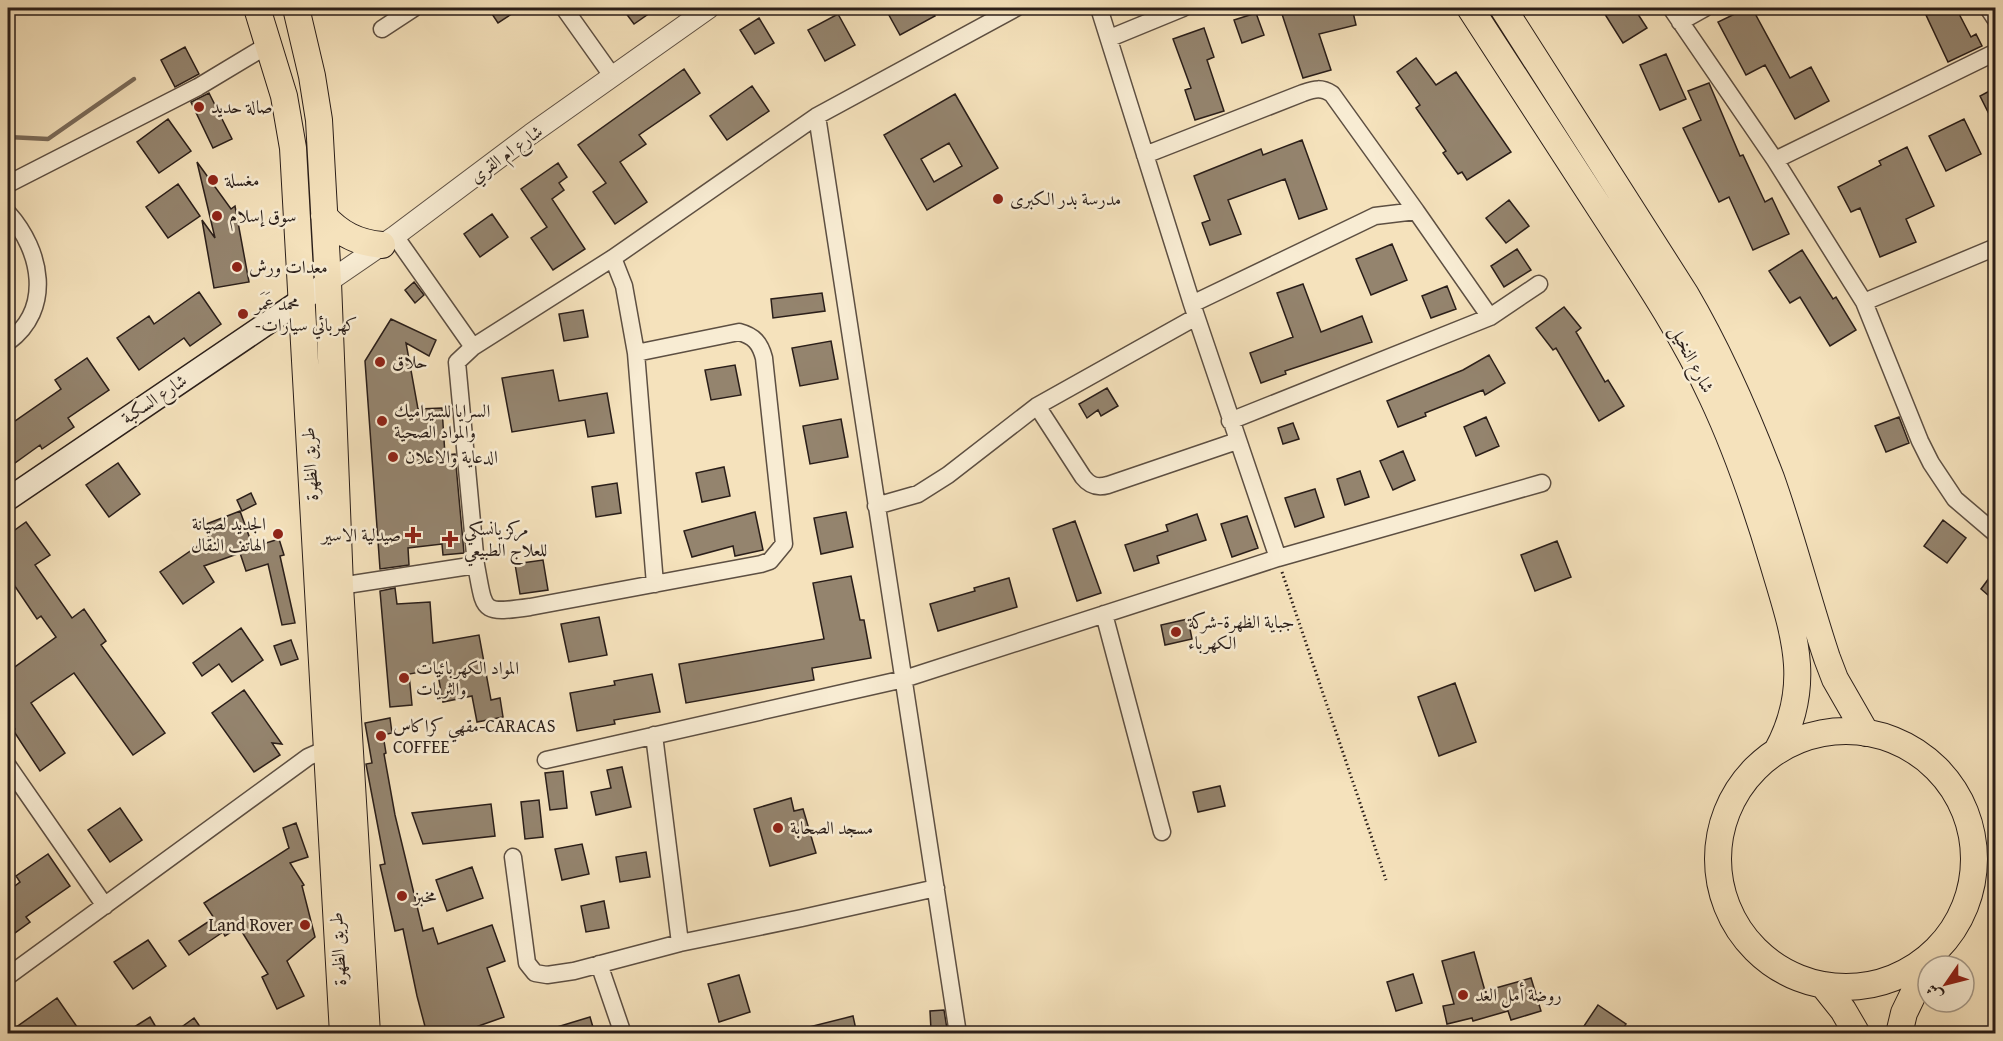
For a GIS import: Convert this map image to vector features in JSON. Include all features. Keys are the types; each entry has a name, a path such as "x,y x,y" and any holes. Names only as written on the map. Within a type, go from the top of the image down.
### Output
{"main road":[{"name":"طريق الظهرة","path":"257,8 284,96 293,148 343,1034"},
{"name":"طريق الظهرة","path":"296,8 312,76 319,120 340,586 367,1034"},
{"name":"شارع النخيل","path":"1470,8 1680,333 1734,446 1761,524 1793,630 1797,655 1798,680 1795,705 1789,729 1777,751"},
{"name":"شارع النخيل","path":"1503,8 1710,336 1772,480 1835,679 1866,733"},
{"path":"324,216 350,237 371,244 389,241"},
{"name":"شارع ام القري","path":"301,299 328,282"},
{"name":"شارع السكبة","path":"8,499 301,299"},
{"path":"1916,968 1881,983 1852,987 1823,985 1803,980 1784,971 1751,945 1736,924 1725,902 1719,877 1718,852 1722,827 1730,804 1742,784 1758,766 1777,751 1798,740 1843,731 1866,733 1897,742 1924,758 1940,773 1963,808 1974,848 1974,869 1971,889 1956,925 1933,954"},
{"path":"1823,985 1843,1010 1857,1034"},
{"path":"1899,1034 1904,1013 1916,988"}],"street":[{"path":"382,29 414,8"},
{"path":"564,8 614,77"},
{"name":"شارع ام القري","path":"328,282 389,241 531,134 709,8"},
{"path":"636,352 739,332 749,335 758,343 764,358 784,544 770,561 655,584 496,611 486,606 481,594 476,565 457,362 472,347 613,258 817,116 1016,8"},
{"path":"1099,8 1194,311 1278,558"},
{"path":"1110,38 1183,8"},
{"path":"1705,8 1676,15 1775,160 1864,302 1931,463 1955,499 1995,534"},
{"path":"1988,8 1995,20"},
{"path":"8,184 198,87 268,45"},
{"path":"1775,160 1995,52"},
{"path":"1145,155 1303,93 1317,89 1325,90 1332,94 1490,317"},
{"path":"817,116 958,1034"},
{"path":"876,506 918,494 1037,406 1194,311 1375,216 1416,211"},
{"path":"8,213 27,240 34,256 38,283 34,311 22,329 8,342"},
{"path":"389,241 472,347"},
{"path":"1864,302 1995,247"},
{"path":"613,258 624,286 636,352 655,584"},
{"path":"1230,421 1490,317 1539,284"},
{"path":"1037,406 1083,477 1090,485 1096,487 1108,485 1237,441"},
{"path":"546,760 904,679 1278,558 1542,483"},
{"path":"340,586 476,565"},
{"path":"1104,614 1162,832"},
{"path":"654,735 680,943"},
{"path":"8,976 308,757 327,749"},
{"path":"8,766 105,906"},
{"path":"513,857 527,963 535,973 547,975 680,943 936,888"},
{"path":"599,964 623,1034"}],"path":[{"path":"1278,558 1386,880"}],"building":[{"path":"488,8 521,8 498,23"},
{"path":"622,8 657,8 634,24"},
{"path":"885,8 930,8 935,16 900,35"},
{"path":"1280,8 1352,8 1356,25 1319,34 1331,70 1303,78"},
{"path":"1601,8 1634,8 1647,28 1623,43"},
{"path":"1747,8 1752,8 1790,78 1811,67 1829,101 1795,119 1765,65 1746,75 1718,22"},
{"path":"1940,8 1956,8 1971,37 1976,34 1982,46 1948,62 1926,15"},
{"path":"1256,13 1264,35 1242,43 1234,20"},
{"path":"838,14 855,45 825,61 808,30"},
{"path":"759,18 774,43 755,54 740,30"},
{"path":"1204,28 1214,57 1207,60 1224,111 1195,120 1185,90 1191,88 1173,39"},
{"path":"185,47 199,74 175,87 161,60"},
{"path":"1666,54 1686,99 1660,110 1640,65"},
{"path":"1416,58 1436,85 1456,72 1511,152 1467,180 1462,172 1458,174 1443,153 1446,151 1416,108 1420,105 1397,72"},
{"path":"684,69 700,93 639,135 646,144 620,162 647,202 615,224 593,192 606,183 578,145"},
{"path":"1709,83 1740,156 1743,155 1765,202 1772,198 1789,234 1753,250 1729,197 1719,202 1683,128 1701,120 1688,91"},
{"path":"752,86 769,111 727,140 710,116"},
{"path":"1995,88 1995,126 1980,96"},
{"path":"209,93 232,139 213,148 191,102"},
{"path":"955,94 998,168 927,210 884,135","holes":["949,143 962,166 934,182 921,159"]},
{"path":"168,119 191,151 159,173 137,142"},
{"path":"1964,119 1981,154 1946,171 1929,136"},
{"path":"1302,140 1327,209 1299,219 1285,179 1228,200 1241,234 1210,245 1202,223 1210,220 1194,176 1261,149 1263,155"},
{"path":"1907,147 1934,206 1906,219 1916,242 1880,257 1860,208 1851,212 1838,187 1881,165 1879,161"},
{"path":"197,162 231,209 235,206 249,282 214,288 202,220 215,238"},
{"path":"558,163 567,177 559,183 564,190 552,199 585,249 553,270 531,238 547,227 521,189"},
{"path":"178,184 200,216 168,238 146,207"},
{"path":"1509,200 1529,226 1506,243 1486,218"},
{"path":"492,214 508,237 480,257 464,234"},
{"path":"1392,244 1407,280 1371,295 1356,259"},
{"path":"1517,249 1531,270 1504,287 1491,266"},
{"path":"1802,250 1833,299 1836,297 1856,330 1830,346 1800,297 1790,303 1769,271"},
{"path":"414,282 424,295 415,303 405,290"},
{"path":"1303,284 1321,332 1362,316 1372,342 1285,371 1286,374 1261,383 1250,353 1293,337 1277,293"},
{"path":"1447,286 1456,309 1431,318 1422,296"},
{"path":"199,292 221,324 190,346 184,338 139,370 117,338 149,316 154,324"},
{"path":"822,293 825,311 773,318 771,299"},
{"path":"1564,307 1581,328 1576,332 1605,382 1608,380 1624,406 1599,421 1556,348 1553,350 1536,328"},
{"path":"583,310 588,337 564,341 559,314"},
{"path":"391,319 436,340 429,356 406,343 418,409 442,408 445,455 455,454 464,553 443,555 442,544 408,548 409,565 380,569 365,361"},
{"path":"831,341 838,379 800,386 792,348"},
{"path":"1489,355 1505,383 1485,395 1483,390 1425,413 1426,416 1398,427 1387,401 1463,370"},
{"path":"87,358 109,390 68,418 74,427 42,449 40,445 8,468 8,426 61,389 55,380"},
{"path":"735,365 741,395 711,400 705,370"},
{"path":"553,370 559,401 607,393 614,433 588,437 585,420 512,432 502,378"},
{"path":"1107,388 1118,406 1101,416 1098,410 1087,418 1079,404"},
{"path":"1486,417 1499,446 1476,456 1464,427"},
{"path":"1899,417 1909,443 1886,452 1875,426"},
{"path":"841,419 848,457 810,464 803,426"},
{"path":"1293,423 1299,439 1283,444 1278,428"},
{"path":"1403,451 1415,480 1393,490 1380,461"},
{"path":"118,463 140,494 109,517 86,485"},
{"path":"724,467 730,496 702,502 696,473"},
{"path":"1360,471 1369,497 1345,505 1337,479"},
{"path":"617,483 621,513 596,517 592,487"},
{"path":"1315,489 1324,517 1295,527 1285,498"},
{"path":"251,493 256,504 242,511 237,500"},
{"path":"240,511 253,547 279,539 284,555 280,556 295,623 282,625 268,564 246,571 240,553 204,566 214,582 183,604 160,572 209,538 204,525"},
{"path":"755,512 763,550 735,556 733,546 692,557 684,531"},
{"path":"846,512 853,547 821,554 814,518"},
{"path":"1197,514 1206,540 1157,556 1159,563 1134,571 1125,545 1168,531 1166,525"},
{"path":"1247,516 1258,548 1232,557 1221,524"},
{"path":"1943,520 1966,538 1947,563 1924,546"},
{"path":"1075,521 1101,593 1077,601 1053,529"},
{"path":"26,522 50,555 35,565 72,618 84,609 106,641 101,645 165,733 133,755 74,673 31,703 65,753 40,771 13,730 15,729 8,718 8,672 56,637 41,616 37,619 8,576 8,535"},
{"path":"1557,541 1571,577 1535,591 1521,555"},
{"path":"543,560 548,590 520,594 515,564"},
{"path":"1995,570 1995,601 1981,589"},
{"path":"851,576 860,620 864,620 871,658 812,668 814,680 686,703 679,664 824,639 813,583"},
{"path":"1009,578 1017,607 938,631 930,604"},
{"path":"395,588 397,604 430,602 433,643 479,635 491,700 500,698 503,717 477,722 472,696 443,702 437,669 409,674 412,705 390,707 380,591"},
{"path":"599,617 607,655 569,662 561,624"},
{"name":"جباية الظهرة-شركة الكهرباء","path":"1188,619 1192,639 1165,645 1161,625"},
{"path":"241,628 263,660 232,682 219,664 202,676 193,663"},
{"path":"291,640 298,659 281,665 274,646"},
{"path":"652,674 660,712 614,720 615,724 577,731 570,693 615,685 614,681"},
{"path":"1455,683 1476,742 1439,756 1418,697"},
{"path":"244,690 282,744 272,743 280,755 254,772 212,713"},
{"path":"390,718 392,733 383,735 386,753 384,754 395,815 423,931 433,928 438,944 492,925 505,961 487,968 504,1017 456,1034 427,1034 403,929 395,931 380,865 385,864 366,764 372,763 365,723"},
{"path":"622,767 631,807 596,815 591,792 611,788 607,770"},
{"path":"563,771 567,808 550,810 545,773"},
{"path":"1220,786 1225,806 1198,812 1193,792"},
{"path":"791,798 794,811 803,809 816,853 770,866 754,809"},
{"path":"539,800 543,837 525,839 521,802"},
{"path":"491,804 495,836 423,844 412,813"},
{"path":"120,808 142,840 110,862 88,830"},
{"path":"296,823 308,857 290,863 304,885 302,886 315,937 287,961 304,996 277,1009 262,977 268,974 239,927 225,936 223,932 189,955 179,941 214,918 204,903 289,848 283,828"},
{"path":"582,844 589,874 562,880 555,849"},
{"path":"646,852 650,877 620,882 616,857"},
{"path":"48,854 70,886 26,917 30,922 8,938 8,891 20,882 16,876"},
{"path":"472,867 483,898 447,911 436,880"},
{"path":"604,901 609,928 586,932 581,906"},
{"path":"148,940 166,966 133,989 114,962"},
{"path":"1474,952 1485,991 1531,978 1541,1011 1511,1020 1508,1011 1473,1021 1472,1018 1447,1024 1443,1006 1454,1004 1442,961"},
{"path":"1413,974 1422,1003 1396,1011 1387,982"},
{"path":"739,975 750,1012 719,1022 708,984"},
{"path":"57,998 82,1034 8,1034 8,1033"},
{"path":"1598,1005 1626,1024 1619,1034 1589,1034 1582,1029"},
{"path":"944,1010 947,1029 931,1030 930,1011"},
{"path":"853,1016 857,1034 802,1034 801,1029"},
{"path":"150,1017 160,1034 123,1034"},
{"path":"590,1017 595,1034 547,1034 547,1030"},
{"path":"194,1018 205,1034 172,1034"}],"waterway":[{"path":"8,137 48,139 134,79"}],"place":[{"name":"صالة حديد","path":"199,107"},
{"name":"مغسلة","path":"213,180"},
{"name":"مدرسة بدر الكبرى","path":"998,199"},
{"name":"سوق إسلام","path":"217,216"},
{"name":"معدات ورش","path":"237,267"},
{"name":"محمد عَمَر -كهربائي سيارات","path":"243,314"},
{"name":"حلاق","path":"380,362"},
{"name":"السرايا للسيراميك والمواد الصحية","path":"382,421"},
{"name":"الدعاية والاعلان","path":"393,457"},
{"name":"الجديد لصيانة الهاتف النقال","path":"278,534"},
{"name":"صيدلية الاسير","path":"413,535"},
{"name":"مركز يانسكي للعلاج الطبيعي","path":"450,539"},
{"name":"جباية الظهرة-شركة الكهرباء","path":"1176,632"},
{"name":"المواد الكهربائيات والثريات","path":"404,678"},
{"name":"مقهي كراكاس-CARACAS COFFEE","path":"381,736"},
{"name":"مسجد الصحابة","path":"778,828"},
{"name":"مخبز","path":"402,896"},
{"name":"Land Rover","path":"305,925"},
{"name":"روضة أمل الغد","path":"1463,995"}]}
